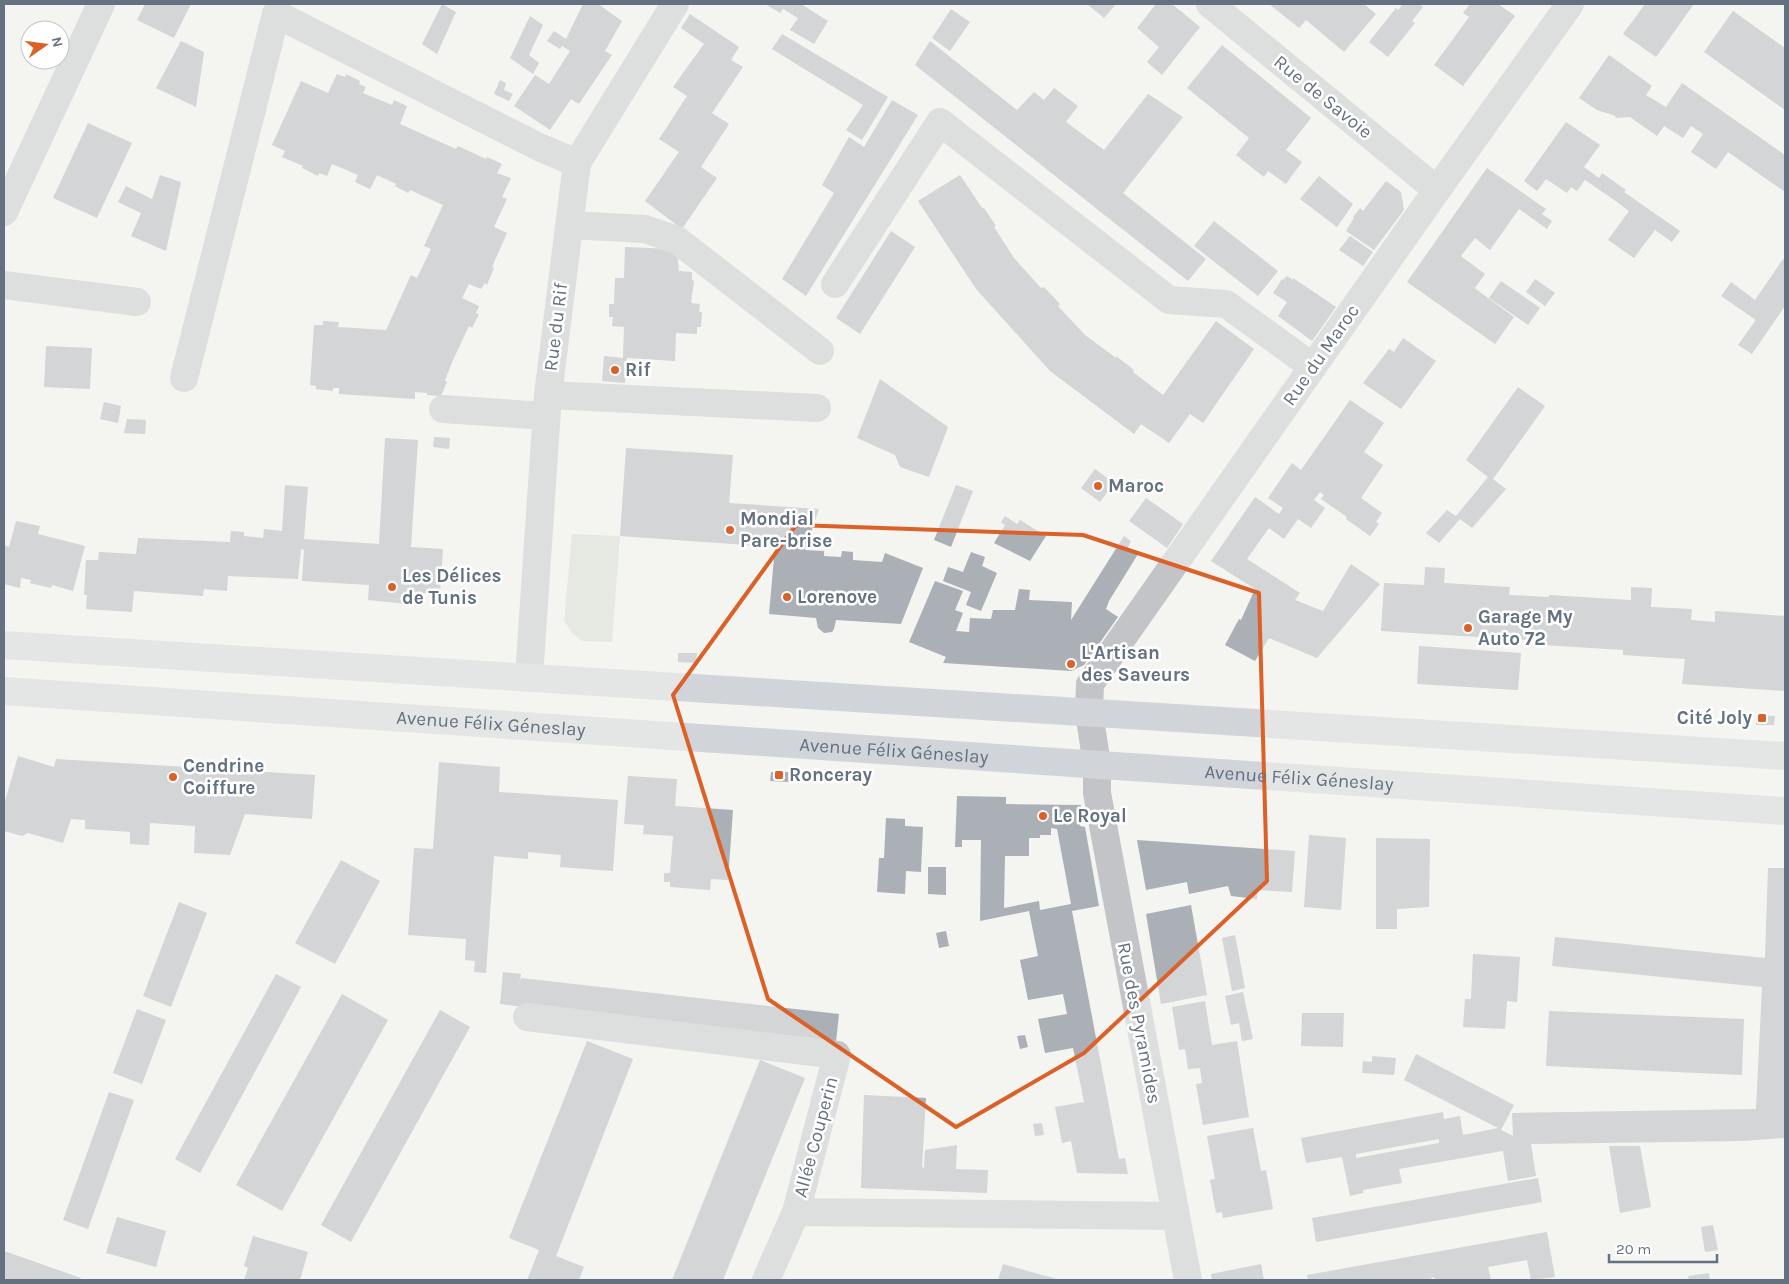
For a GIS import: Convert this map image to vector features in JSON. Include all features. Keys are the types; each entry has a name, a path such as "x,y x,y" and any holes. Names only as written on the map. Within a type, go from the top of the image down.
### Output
{"main road":[{"path":"4,645 1785,756"},
{"name":"Avenue Félix Géneslay","path":"4,691 1785,811"}],"street":[{"path":"4,212 101,4"},
{"name":"Rue du Rif","path":"529,678 547,406 577,163 675,4"},
{"name":"Rue de Savoie","path":"1210,4 1437,190"},
{"name":"Rue du Maroc","path":"1097,765 1089,712 1090,684 1570,4"},
{"path":"184,378 276,14 541,148 577,163"},
{"path":"835,284 940,122 1169,300 1226,304 1313,367"},
{"path":"569,225 645,229 677,240 820,351"},
{"path":"4,285 137,302"},
{"path":"443,409 547,406 817,408"},
{"name":"Rue des Pyramides","path":"1097,765 1098,801 1188,1280"},
{"name":"Allée Couperin","path":"527,1017 837,1055 796,1212 1175,1216"},
{"path":"766,1280 796,1212"}],"highlighted area":[{"path":"796,525 1083,535 1259,593 1267,881 1084,1053 956,1127 768,999 673,695"}],"shaded area":[{"path":"572,534 620,536 612,642 582,641 573,634 564,621"}],"building":[{"path":"145,4 191,4 174,38 137,20"},
{"path":"442,4 456,12 437,54 422,44"},
{"path":"583,4 598,4 622,21 605,51 612,55 579,104 571,99 550,130 514,106 535,75 549,84 570,51 562,46 560,49 547,41 554,31 566,39"},
{"path":"765,4 801,4 828,21 814,44 790,30 798,18 783,9 780,13"},
{"path":"1087,4 1116,4 1104,18"},
{"path":"1156,4 1172,4 1200,27 1162,75 1147,62 1159,47 1137,28"},
{"path":"1269,4 1364,4 1376,14 1344,52 1306,20 1299,28"},
{"path":"1403,4 1419,4 1423,7 1412,21 1415,23 1388,57 1369,42 1396,8 1398,10"},
{"path":"1470,4 1498,4 1515,16 1463,86 1434,65 1469,17 1463,13"},
{"path":"1645,4 1694,4 1656,57 1623,34"},
{"path":"951,9 970,22 950,51 932,38"},
{"path":"1733,11 1785,48 1785,110 1704,52"},
{"path":"690,14 739,47 731,60 743,67 712,113 729,124 701,167 717,178 682,229 645,201 679,152 659,139 687,96 673,87 704,44 681,28"},
{"path":"530,16 543,25 529,55 539,63 533,74 510,58"},
{"path":"782,34 888,97 862,140 846,130 863,105 772,49"},
{"path":"181,41 204,52 196,107 156,88"},
{"path":"930,41 1017,110 1034,92 1044,100 1054,88 1078,106 1066,122 1104,150 1148,94 1183,117 1123,193 1206,259 1188,281 915,65"},
{"path":"1222,45 1311,118 1286,150 1302,162 1286,184 1268,171 1264,177 1236,155 1249,138 1187,88"},
{"path":"1609,55 1652,86 1646,95 1666,107 1682,83 1785,155 1785,192 1728,152 1716,169 1691,152 1703,134 1691,126 1683,138 1664,126 1657,136 1630,117 1615,118 1616,116 1597,110 1579,98"},
{"path":"337,74 345,77 346,74 360,81 359,84 366,87 363,93 392,105 394,100 407,106 400,124 456,149 458,146 502,164 497,173 511,178 502,197 507,199 494,227 507,233 492,267 494,268 487,285 485,283 481,289 469,284 462,298 479,306 476,313 479,314 472,328 469,326 453,360 441,396 415,392 415,399 339,394 339,388 333,388 333,391 316,389 316,386 310,385 314,325 323,325 323,321 339,322 338,327 386,330 411,275 417,278 431,249 424,246 443,205 410,190 408,193 395,186 396,184 377,175 370,189 355,182 358,175 332,164 327,176 319,173 318,176 302,168 303,166 282,157 285,151 272,145 301,81 328,93"},
{"path":"500,80 506,83 504,90 513,94 509,101 494,94"},
{"path":"892,100 918,115 806,296 782,279 834,193 822,185 849,137 864,147"},
{"path":"1566,122 1600,145 1584,167 1599,178 1602,173 1626,190 1624,192 1680,231 1672,242 1655,230 1634,258 1608,240 1629,211 1617,202 1585,180 1577,191 1571,187 1567,193 1546,179 1537,191 1524,181"},
{"path":"88,123 132,143 97,218 53,198"},
{"path":"1487,168 1546,209 1542,214 1552,221 1547,229 1519,209 1490,250 1475,238 1461,256 1485,274 1475,288 1469,284 1514,317 1495,344 1407,282"},
{"path":"160,175 181,182 166,251 131,236 141,213 118,202 126,186 152,199"},
{"path":"960,175 996,226 994,227 1014,258 1041,288 1044,287 1060,304 1058,306 1085,335 1116,358 1116,356 1163,395 1216,321 1254,349 1203,423 1190,414 1169,443 1141,424 1134,434 1050,371 976,289 918,201"},
{"path":"1319,176 1353,204 1337,227 1300,199"},
{"path":"1386,181 1401,192 1404,210 1374,250 1346,231 1360,208 1363,211"},
{"path":"1214,221 1278,271 1258,296 1194,246"},
{"path":"891,231 915,247 860,334 836,318"},
{"path":"1350,236 1373,252 1363,266 1339,250"},
{"path":"625,247 673,249 677,251 679,271 692,272 692,280 694,281 691,303 700,304 699,312 702,312 701,327 697,327 697,334 676,333 675,361 627,358 625,383 602,381 604,356 623,358 624,327 612,326 613,317 609,317 609,304 614,304 615,278 624,278"},
{"path":"1783,259 1785,260 1785,306 1752,354 1738,345 1756,320 1721,296 1731,282 1755,300"},
{"path":"1287,276 1293,280 1293,278 1336,307 1312,341 1278,316 1287,302 1273,293 1282,279"},
{"path":"1535,279 1555,293 1545,306 1526,292"},
{"path":"1501,281 1540,308 1528,325 1489,298"},
{"path":"1403,338 1436,361 1401,409 1363,383 1389,349 1394,352"},
{"path":"46,346 92,348 90,389 44,387"},
{"path":"880,379 948,427 929,477 900,467 895,455 857,438"},
{"path":"1518,387 1545,406 1493,479 1506,489 1472,528 1460,519 1439,543 1426,533 1447,510 1456,516 1488,477 1466,460"},
{"path":"1350,400 1384,423 1364,452 1383,465 1361,498 1382,513 1376,522 1379,524 1370,536 1321,499 1324,495 1320,492 1314,500 1325,508 1311,528 1298,519 1284,539 1269,528 1247,559 1300,593 1295,600 1323,611 1351,564 1380,584 1317,658 1269,638 1255,661 1225,645 1239,619 1241,620 1255,589 1211,561 1255,497 1279,514 1283,508 1268,498 1292,463 1301,470"},
{"path":"104,402 121,406 118,423 100,419"},
{"path":"127,419 146,420 145,434 124,433"},
{"path":"434,437 450,438 449,449 433,447"},
{"path":"385,438 418,440 411,547 443,549 440,594 408,592 407,604 368,600 369,585 302,581 304,550 301,549 298,579 228,576 227,591 204,589 203,596 134,591 132,612 86,609 87,595 84,595 86,560 98,560 99,552 136,554 138,538 230,542 231,531 244,532 244,536 263,538 264,529 282,531 285,485 308,487 304,539 379,544"},
{"path":"626,448 733,455 729,503 819,509 805,550 824,551 824,556 841,557 842,551 853,552 853,560 882,562 885,553 923,568 901,624 836,620 832,632 824,633 818,628 816,618 769,614 775,547 620,536"},
{"name":"Maroc","path":"1095,469 1114,483 1100,502 1081,488"},
{"path":"956,485 973,491 951,547 934,540"},
{"path":"1146,498 1183,524 1167,548 1129,521"},
{"path":"1005,516 1017,524 1020,520 1046,536 1030,561 994,543 1005,525 1001,522"},
{"path":"16,521 40,526 38,534 85,546 73,591 52,585 51,588 30,583 31,580 21,578 20,588 4,584 4,545 9,547"},
{"path":"1124,536 1131,541 1128,547 1138,554 1106,609 1118,617 1084,665 1071,671 943,663 946,657 909,642 935,581 963,591 955,610 963,613 956,631 969,632 970,618 991,619 993,610 1015,610 1019,589 1030,590 1029,600 1072,602 1071,620"},
{"path":"971,552 985,557 982,566 997,573 981,611 966,605 971,592 943,581 948,567 963,572"},
{"path":"1425,567 1445,568 1444,583 1510,587 1509,595 1549,597 1549,595 1631,600 1631,587 1652,588 1651,607 1692,609 1691,620 1715,622 1715,611 1785,616 1785,691 1682,684 1685,659 1623,655 1623,650 1544,645 1544,641 1381,631 1384,583 1424,585"},
{"path":"1419,646 1521,653 1518,690 1417,684"},
{"path":"678,653 697,653 696,663 678,662"},
{"path":"1756,715 1775,716 1774,725 1756,725"},
{"path":"18,756 54,767 56,759 315,775 312,819 245,814 230,855 194,853 195,826 150,823 149,845 130,844 130,832 85,829 85,820 71,819 63,843 28,833 22,836 4,831 4,805"},
{"path":"439,762 500,767 499,792 618,800 613,871 560,867 561,855 528,852 528,859 494,856 486,973 474,972 475,961 465,960 466,939 408,935 414,848 433,849"},
{"path":"771,772 789,772 789,782 770,781"},
{"path":"628,776 677,779 675,806 733,810 728,880 711,879 710,890 670,887 670,882 664,882 664,873 670,873 673,836 643,834 644,825 624,824"},
{"path":"957,796 1006,797 1006,804 1081,805 1080,826 1085,827 1099,906 1072,911 1119,1159 1125,1158 1128,1174 1077,1173 1071,1141 1062,1143 1055,1107 1084,1102 1073,1048 1045,1053 1038,1019 1067,1014 1063,994 1028,1000 1020,960 1038,956 1029,911 980,921 981,840 962,840 962,847 955,847","holes":["1051,828 1057,829 1071,904 1040,910 1039,901 1004,908 1005,856 1029,856 1029,838 1051,835"]},
{"path":"886,818 905,819 905,826 923,827 921,872 906,871 905,894 877,892 879,858 884,858"},
{"path":"1309,835 1346,838 1341,910 1304,907"},
{"path":"1376,838 1430,839 1429,907 1397,909 1397,929 1376,929"},
{"path":"1137,840 1295,851 1292,892 1257,890 1257,899 1231,896 1228,886 1189,894 1187,882 1146,890"},
{"path":"341,860 380,881 335,964 295,943"},
{"path":"928,867 946,867 946,895 928,894"},
{"path":"1768,868 1785,868 1785,1138 1743,1141 1531,1144 1536,1176 1508,1181 1503,1151 1399,1169 1402,1183 1363,1190 1363,1193 1350,1196 1342,1157 1306,1163 1301,1138 1399,1120 1443,1112 1444,1119 1460,1116 1463,1135 1498,1128 1404,1080 1416,1054 1514,1105 1501,1130 1513,1136 1512,1113 1756,1109 1762,987 1552,966 1555,937 1765,958","holes":["1439,1139 1439,1143 1356,1158 1356,1154"]},
{"path":"179,902 207,913 171,1007 143,996"},
{"path":"1191,905 1207,995 1161,1004 1146,914"},
{"path":"946,931 949,946 939,948 936,933"},
{"path":"1235,935 1245,988 1232,991 1222,938"},
{"path":"1473,954 1520,957 1517,1002 1507,1001 1505,1029 1463,1027 1465,999 1471,999"},
{"path":"503,972 521,974 519,986 521,978 839,1014 836,1042 500,1004"},
{"path":"276,974 301,987 200,1173 175,1159"},
{"path":"1243,992 1253,1039 1242,1041 1239,1023 1231,1025 1225,996"},
{"path":"342,994 388,1020 282,1211 236,1185"},
{"path":"1205,1001 1212,1045 1237,1041 1249,1117 1203,1125 1196,1084 1202,1083 1200,1068 1188,1069 1185,1049 1179,1050 1172,1007"},
{"path":"137,1009 166,1020 142,1084 113,1073"},
{"path":"440,1010 470,1027 351,1242 321,1225"},
{"path":"1549,1011 1744,1019 1742,1075 1546,1066"},
{"path":"1302,1013 1344,1013 1343,1047 1301,1046"},
{"path":"1025,1035 1028,1047 1020,1049 1017,1036"},
{"path":"587,1041 633,1059 556,1256 584,1267 579,1280 527,1280 539,1250 509,1238"},
{"path":"1372,1056 1396,1058 1394,1075 1362,1073 1363,1061 1372,1062"},
{"path":"760,1060 805,1078 723,1280 672,1280"},
{"path":"109,1092 134,1100 88,1229 63,1220"},
{"path":"864,1095 926,1098 922,1167 924,1168 925,1150 957,1145 956,1169 988,1170 987,1193 861,1188"},
{"path":"1042,1123 1044,1135 1035,1136 1033,1124"},
{"path":"1253,1128 1261,1171 1266,1170 1273,1209 1223,1218 1222,1212 1216,1213 1210,1180 1215,1179 1207,1136"},
{"path":"1609,1146 1640,1146 1651,1207 1620,1213"},
{"path":"1538,1178 1542,1202 1316,1242 1312,1218"},
{"path":"117,1217 166,1231 156,1267 106,1253"},
{"path":"1713,1225 1718,1250 1705,1252 1701,1227"},
{"path":"1547,1232 1555,1277 1531,1280 1527,1260 1488,1267 1491,1280 1435,1280 1434,1277 1431,1278 1432,1280 1308,1280 1307,1275"},
{"path":"253,1236 308,1252 300,1280 244,1280 248,1268 244,1266"},
{"path":"4,1251 81,1278 80,1280 4,1280"},
{"path":"1003,1264 1060,1280 998,1280"},
{"path":"1261,1264 1264,1280 1212,1280 1211,1274"},
{"path":"1709,1273 1710,1280 1689,1280 1688,1276"}],"place":[{"name":"Rif","path":"615,370"},
{"name":"Maroc","path":"1098,486"},
{"name":"Mondial Pare-brise","path":"730,530"},
{"name":"Les Délices de Tunis","path":"392,587"},
{"name":"Lorenove","path":"787,597"},
{"name":"Garage My Auto 72","path":"1468,628"},
{"name":"L'Artisan des Saveurs","path":"1071,664"},
{"name":"Cité Joly","path":"1762,718"},
{"name":"Ronceray","path":"779,775"},
{"name":"Cendrine Coiffure","path":"173,777"},
{"name":"Le Royal","path":"1043,816"}]}
